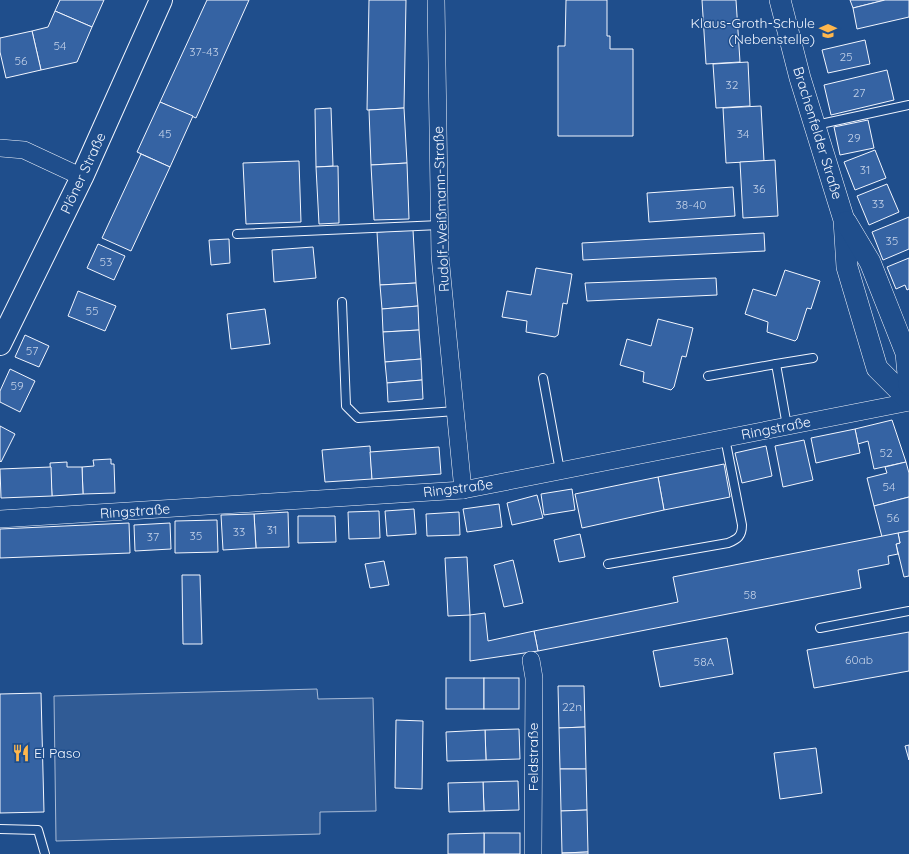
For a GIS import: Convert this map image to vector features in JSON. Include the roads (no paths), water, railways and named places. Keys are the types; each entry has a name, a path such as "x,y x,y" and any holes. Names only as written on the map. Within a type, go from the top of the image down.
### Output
{"main road":[{"name":"Plöner Straße","path":"0,344 82,177 161,0"}],"street":[{"name":"Rudolf-Weißmann-Straße","path":"436,0 440,256 463,490"},
{"name":"Brachenfelder Straße","path":"780,0 800,78 844,220 847,267 877,368 909,401"},
{"path":"0,148 24,150 82,177"},
{"name":"Brachenfelder Straße","path":"844,220 873,269 906,354 909,385"},
{"name":"Ringstraße","path":"0,519 463,490 909,401"},
{"name":"Feldstraße","path":"531,660 534,678 533,854"}],"lane":[{"path":"815,125 909,105"},
{"path":"237,234 440,225"},
{"path":"342,302 346,406 358,418 456,411"},
{"path":"708,376 814,358"},
{"path":"776,364 787,426"},
{"path":"543,378 560,471"},
{"path":"608,564 728,543 739,537 742,532 742,525 725,438"},
{"path":"820,628 909,611"},
{"path":"0,829 38,830 45,854"}],"place":[{"name":"Klaus-Groth-Schule (Nebenstelle)","path":"828,31"},
{"name":"El Paso","path":"21,753"}]}
